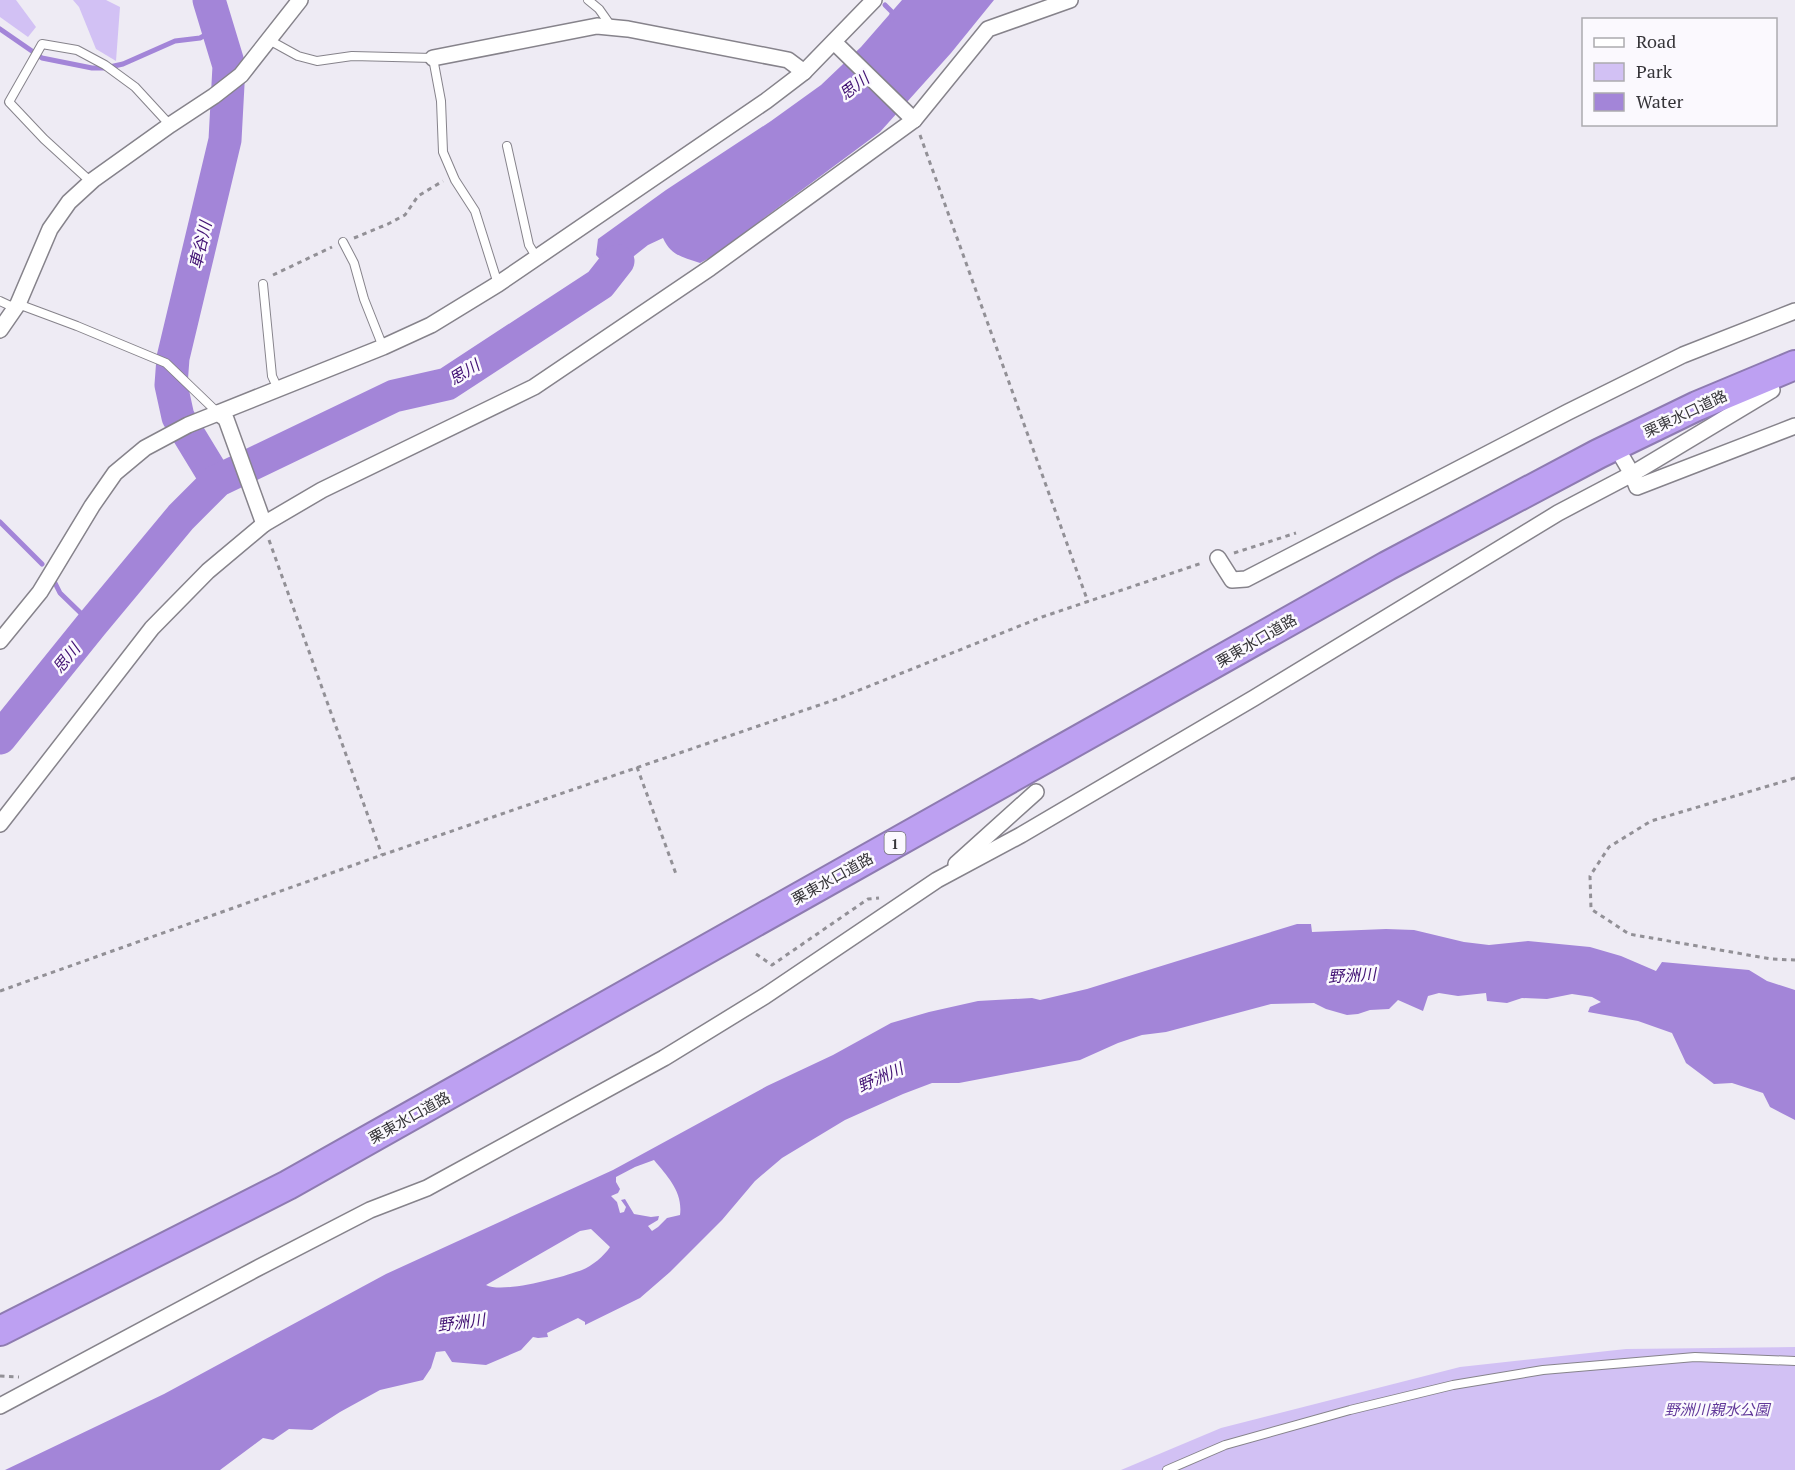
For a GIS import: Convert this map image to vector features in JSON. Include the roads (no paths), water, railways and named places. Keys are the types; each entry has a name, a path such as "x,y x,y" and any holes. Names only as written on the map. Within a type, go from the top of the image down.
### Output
{"highway":[{"name":"栗東水口道路","path":"0,1331 288,1185 1386,566 1616,446 1698,406 1795,365"}],"street":[{"path":"0,330 17,306 50,229 69,202 91,182 241,75 300,0"},
{"path":"0,641 40,592 92,506 115,473 145,448 188,425 222,416 278,389 431,325 498,284 766,101 837,45 874,0"},
{"path":"0,824 152,628 208,571 263,522 322,490 534,387 710,268 910,116 988,29 1070,0"},
{"path":"433,58 597,26 788,60 804,72"},
{"path":"837,45 910,116"},
{"path":"1218,558 1232,580 1246,579 1683,355 1795,311"},
{"path":"0,1406 71,1366 370,1210 427,1188 664,1058 765,996 937,880 1021,835 1254,698 1540,524 1632,474 1772,390"},
{"path":"222,416 263,522"},
{"path":"1616,446 1637,487 1795,426"},
{"path":"937,880 1036,792"}],"lane":[{"path":"588,0 599,9 612,27"},
{"path":"269,40 298,56 317,61 352,56 433,58 441,101 443,152 455,180 475,211 498,284"},
{"path":"91,182 44,139 9,102 42,44 77,50 105,64 135,87 170,125"},
{"path":"507,146 529,245 537,258"},
{"path":"343,242 354,263 364,299 383,346"},
{"path":"263,284 272,375 278,389"},
{"path":"0,301 77,326 166,363 222,416"},
{"path":"1167,1470 1225,1445 1350,1410 1464,1383 1543,1370 1695,1358 1795,1361"}],"water":[{"path":"902,0 994,0 951,53 880,132 713,256 700,263 688,259 670,249 663,238 648,245 615,271 604,287 585,295 605,265 596,255 598,239 821,85 861,47"},
{"name":"野洲川","path":"1297,924 1311,924 1312,932 1414,930 1464,942 1489,945 1528,941 1590,947 1621,956 1656,971 1662,962 1749,970 1767,981 1795,990 1795,1120 1770,1107 1763,1093 1732,1083 1714,1084 1686,1063 1672,1033 1638,1021 1588,1012 1590,1007 1601,1002 1592,997 1572,994 1547,999 1522,998 1507,1003 1487,1001 1486,993 1458,996 1439,993 1428,996 1423,1011 1398,1000 1389,1009 1347,1015 1314,1003 1271,1004 1166,1032 1142,1035 1080,1060 959,1083 932,1083 903,1094 845,1120 782,1158 755,1181 722,1220 670,1272 640,1298 585,1325 585,1322 578,1318 547,1333 548,1337 533,1337 521,1350 486,1365 452,1362 445,1351 436,1352 431,1368 423,1380 380,1390 312,1430 289,1429 273,1440 263,1438 220,1470 5,1470 164,1394 386,1274 613,1170 767,1086 833,1055 891,1023 978,1001 1032,998 1040,1000 1087,989","holes":["654,1160 677,1192 680,1215 667,1218 652,1231 648,1226 658,1220 659,1216 634,1214 625,1199 621,1200 626,1207 624,1212 620,1213 617,1202 611,1196 618,1193 620,1189 616,1177","591,1229 610,1247 586,1268 519,1286 486,1285 580,1231"]}],"waterway":[{"name":"車谷川","path":"209,0 229,66 225,140 173,358 171,385 178,417 217,481"},
{"path":"885,5 892,12 892,19"},
{"path":"0,29 42,58 92,68 123,64 175,41 200,38 209,33 220,37"},
{"name":"思川","path":"0,738 181,517 217,481 394,396 447,384 600,284 618,261"},
{"path":"0,522 42,564"},
{"path":"55,583 60,593 92,624"}],"park label":[{"name":"野洲川親水公園","path":"1717,1409"}]}
